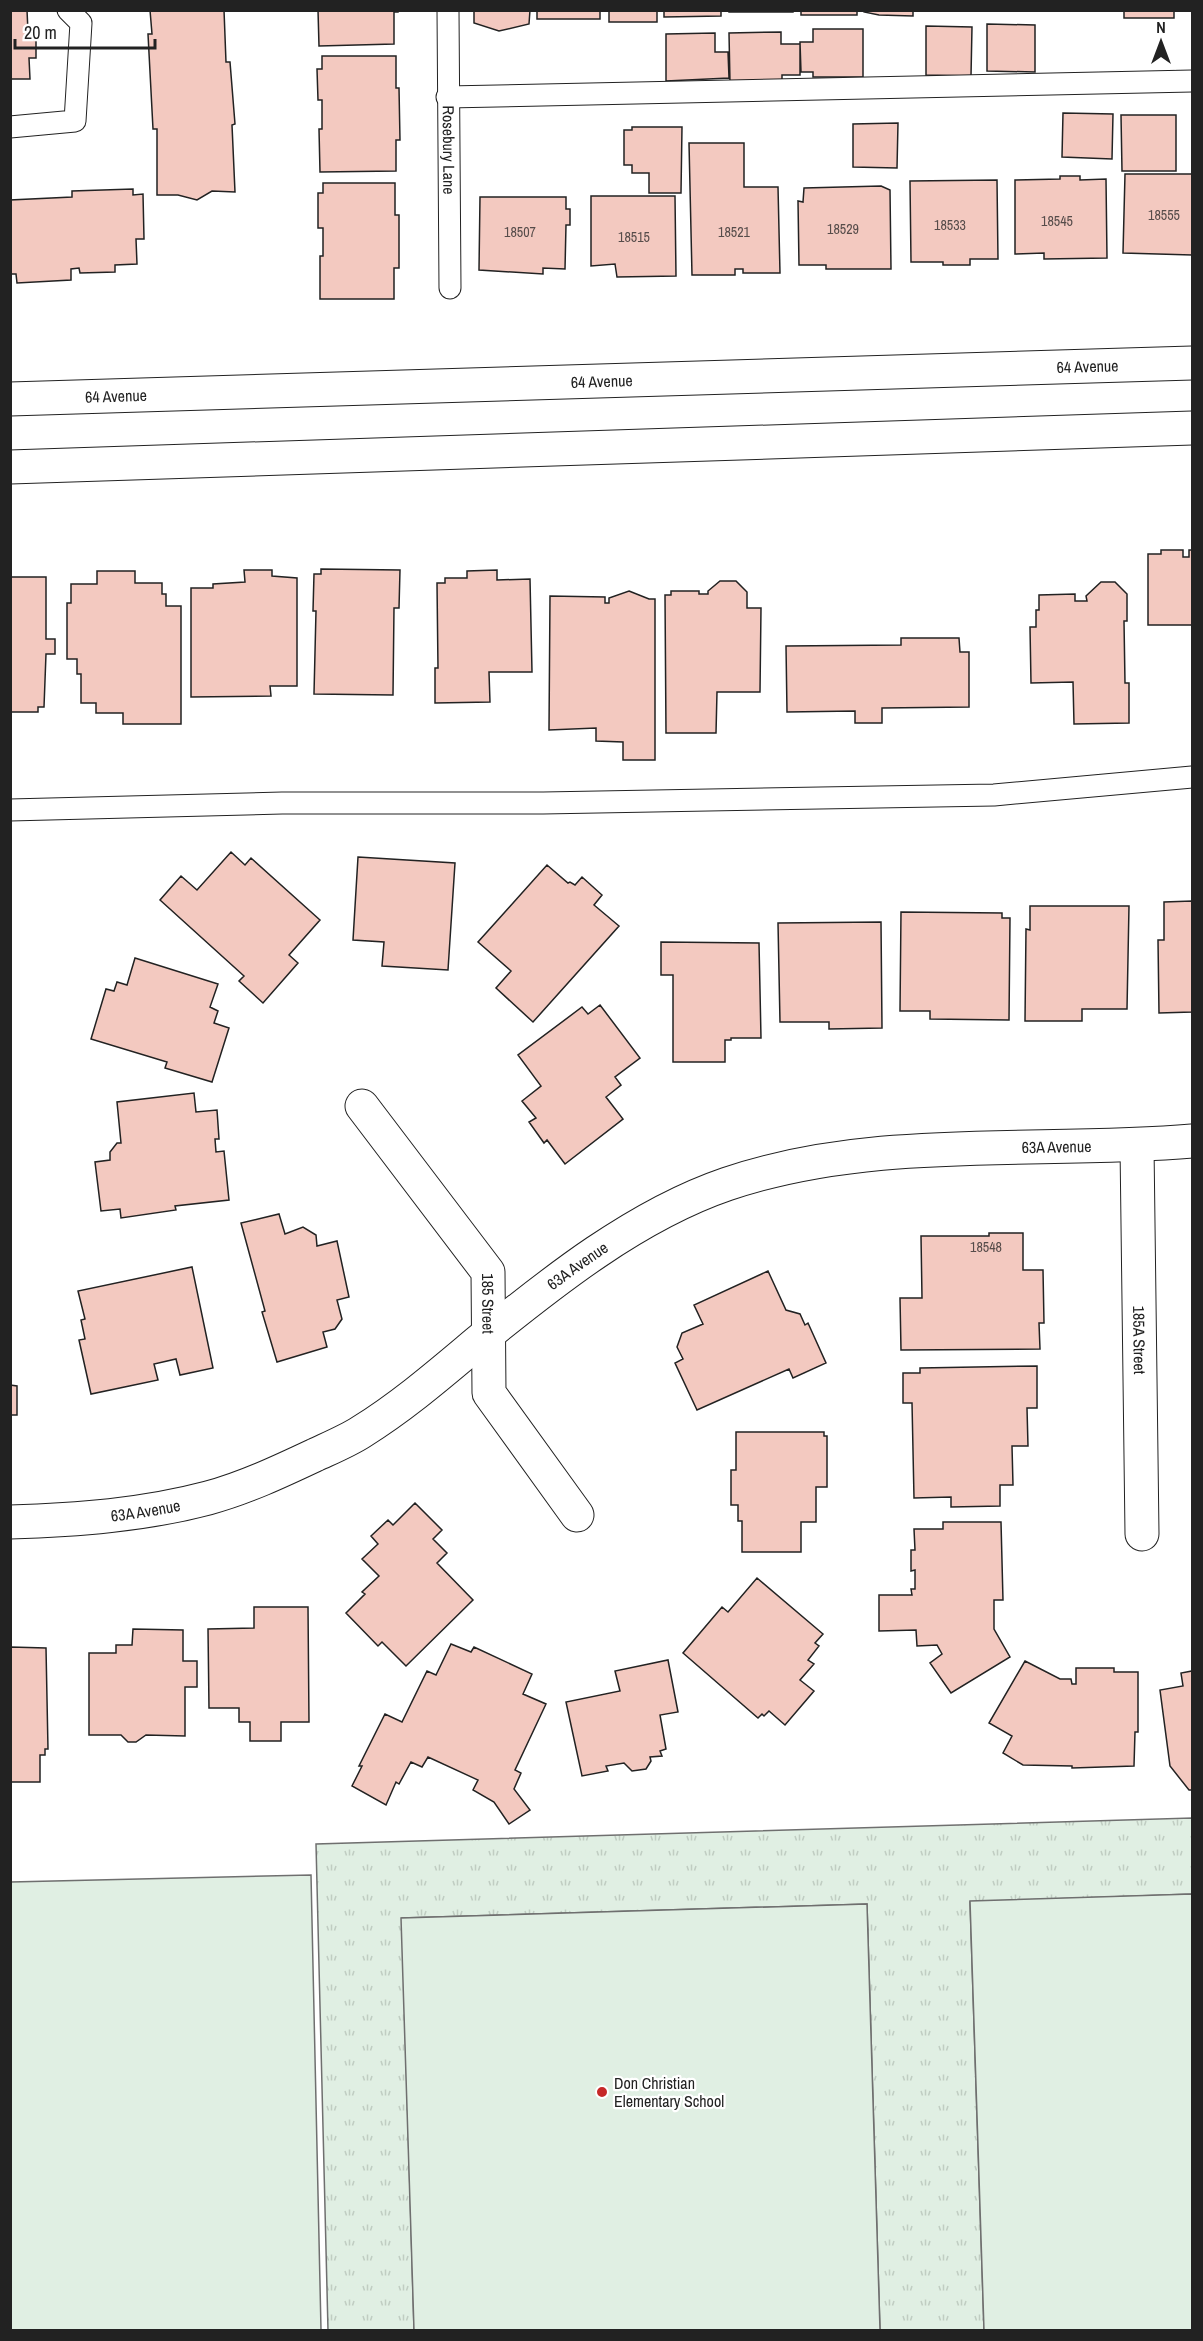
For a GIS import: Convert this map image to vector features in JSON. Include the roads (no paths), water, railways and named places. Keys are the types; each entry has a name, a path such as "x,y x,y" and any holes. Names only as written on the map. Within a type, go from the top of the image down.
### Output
{"main road":[{"name":"64 Avenue","path":"10,399 1192,363"},
{"path":"10,467 1192,428"},
{"name":"185 Street","path":"362,1106 488,1272 489,1393 577,1515"},
{"name":"63A Avenue","path":"10,1522 80,1520 141,1511 209,1498 282,1471 360,1434 597,1251 657,1215 726,1184 806,1163 886,1152 1137,1146 1192,1141"},
{"name":"185A Street","path":"1137,1146 1142,1534"}],"lane":[{"path":"10,127 75,121 81,23 68,10"},
{"name":"Rosebury Lane","path":"448,10 450,288"},
{"path":"447,97 1192,81"},
{"path":"10,810 282,803 543,803 994,795 1192,777"}],"place":[{"name":"Don Christian Elementary School","path":"602,2092"}]}
